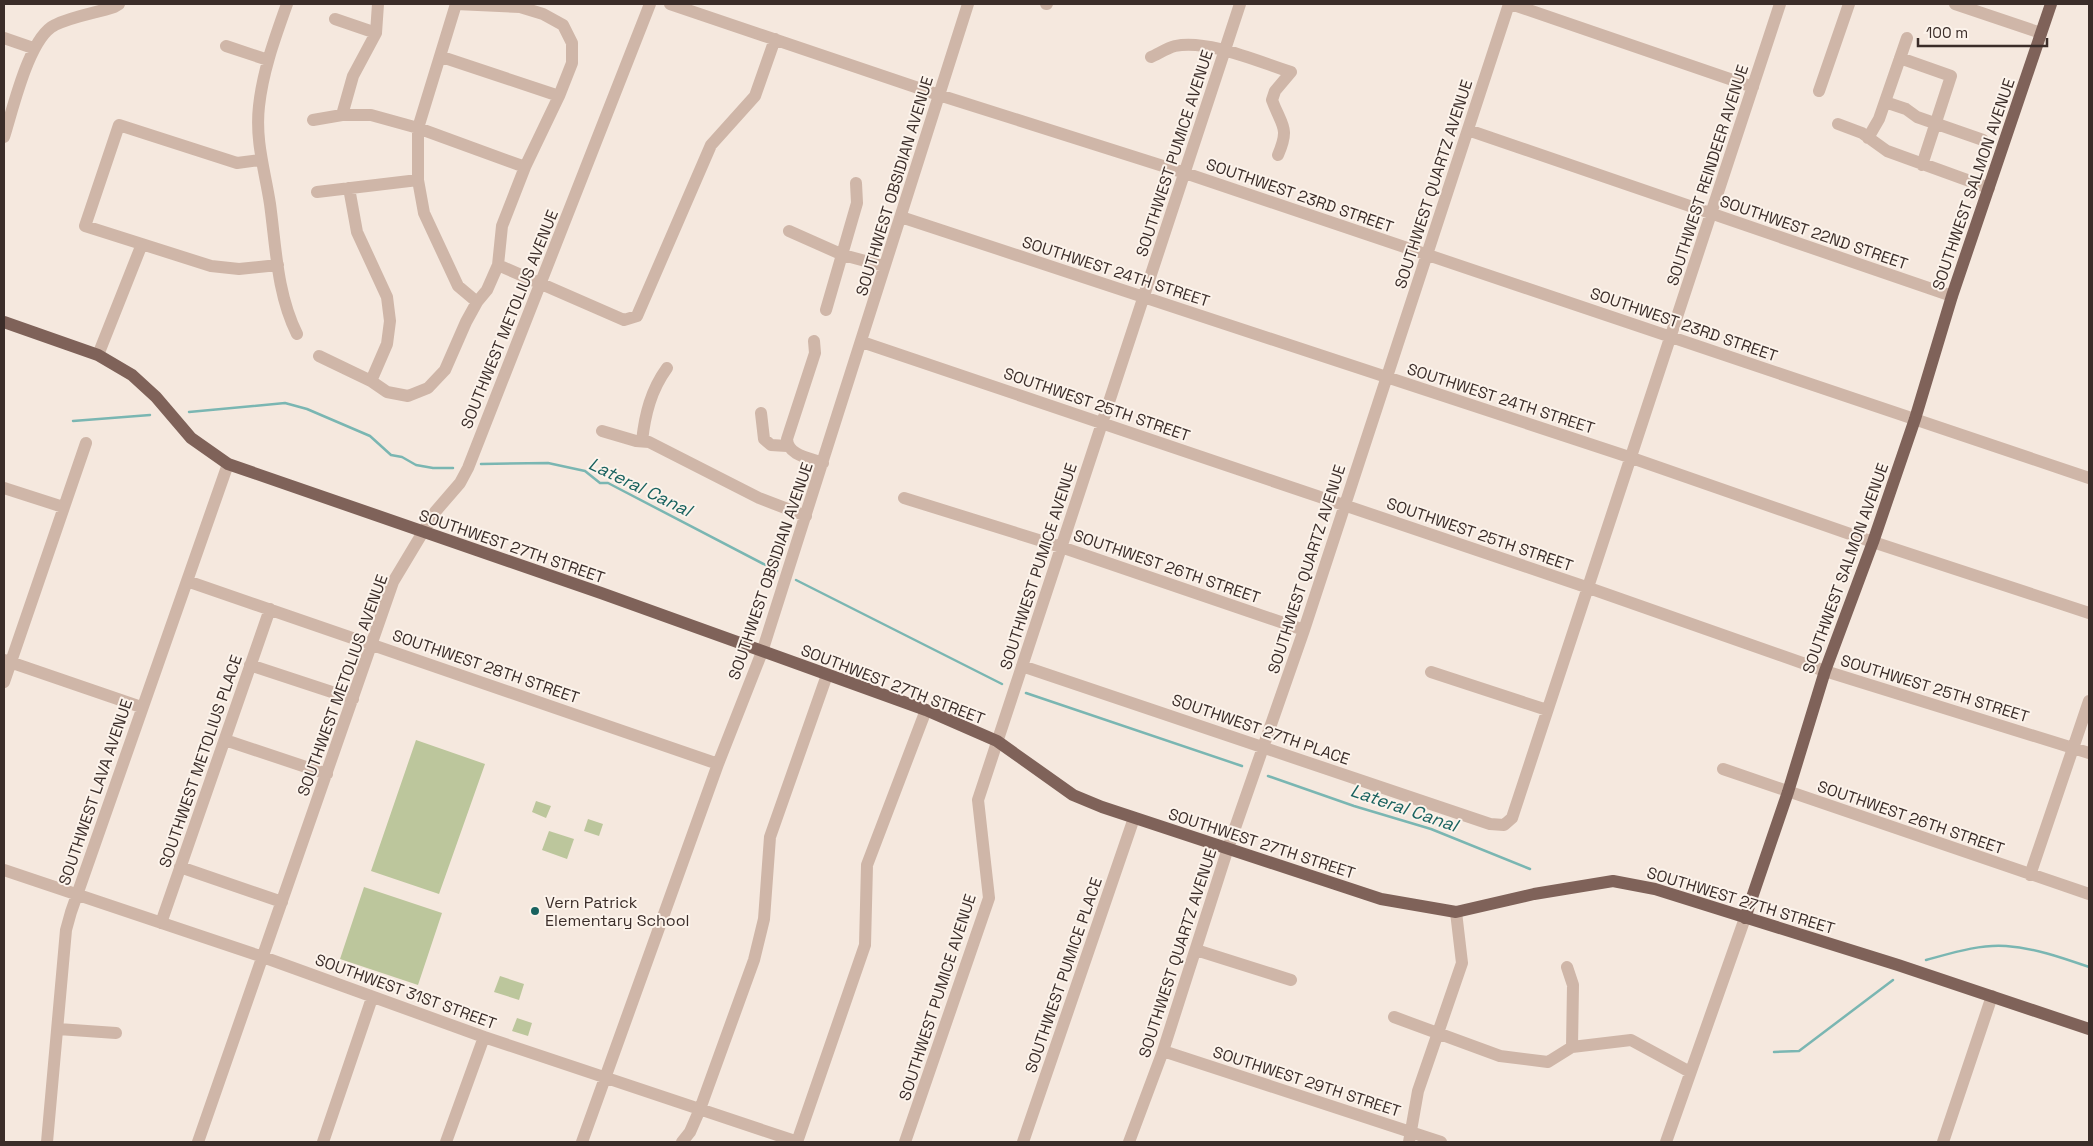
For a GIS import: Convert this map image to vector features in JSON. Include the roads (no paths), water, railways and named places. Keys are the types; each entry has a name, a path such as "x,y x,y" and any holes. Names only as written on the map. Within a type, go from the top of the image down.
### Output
{"main road":[{"name":"SOUTHWEST SALMON AVENUE","path":"1745,918 1788,792 1825,671 1873,542 1915,419 1952,296 2051,4"},
{"name":"SOUTHWEST 27TH STREET","path":"4,322 98,355 132,375 156,397 191,438 228,464 601,593 926,710 997,741 1073,795 1134,818 1381,899 1456,912 1534,894 1613,881 1655,889 1992,996 2089,1029"}],"street":[{"path":"4,138 33,48 42,35 55,25 119,4"},
{"path":"288,4 268,60 259,108 260,160 270,201 283,300 297,334"},
{"path":"342,114 353,76 376,33 378,4"},
{"path":"319,356 371,381 387,392 408,396 428,388 445,370 477,302 487,290 498,266 502,226 525,167 559,96 572,63 572,43 564,25 543,14 520,7 456,4 442,57 418,128 418,180 424,213 458,286 477,302"},
{"name":"SOUTHWEST METOLIUS AVENUE","path":"198,1142 373,644 393,582 435,512 460,483 468,468 650,4"},
{"name":"SOUTHWEST 23RD STREET","path":"670,4 939,95 1185,173 2089,478"},
{"name":"SOUTHWEST OBSIDIAN AVENUE","path":"582,1142 718,764 762,652 968,4"},
{"name":"SOUTHWEST PUMICE AVENUE","path":"905,1142 989,898 978,800 1240,4"},
{"path":"1510,4 1753,87"},
{"name":"SOUTHWEST QUARTZ AVENUE","path":"1129,1142 1163,1050 1228,848 1304,630 1510,4"},
{"name":"SOUTHWEST REINDEER AVENUE","path":"1490,824 1504,824 1512,818 1589,588 1629,457 1712,214 1780,4"},
{"path":"1819,92 1849,4"},
{"path":"1955,4 2041,33"},
{"path":"335,19 376,33"},
{"path":"4,38 33,48"},
{"path":"1868,138 1879,119 1907,38"},
{"path":"498,266 624,320 637,316 710,146 755,96 775,39"},
{"path":"226,46 268,60"},
{"path":"1150,57 1175,46 1197,46 1291,72 1275,91 1272,100 1284,125 1286,137 1278,155"},
{"path":"442,57 559,96"},
{"path":"1900,58 1951,76 1922,165"},
{"path":"1885,102 1906,109 1917,118 1935,122 1983,140"},
{"path":"313,120 342,114 371,115 418,128 525,167"},
{"path":"1838,124 1862,133 1887,151 1989,188"},
{"path":"260,160 237,162 119,125 85,226 211,266 238,269 278,265"},
{"name":"SOUTHWEST 22ND STREET","path":"1468,130 1952,296"},
{"path":"317,192 418,180"},
{"path":"826,310 857,203 856,182"},
{"path":"349,188 357,232 387,297 390,320 387,344 371,381"},
{"name":"SOUTHWEST 24TH STREET","path":"901,217 1629,457 1873,542 2089,613"},
{"path":"789,231 843,255 884,266"},
{"path":"98,355 142,244"},
{"path":"787,446 787,439 815,353 814,342"},
{"name":"SOUTHWEST 25TH STREET","path":"862,342 1589,588 1825,671 2089,753"},
{"path":"642,442 644,420 650,398 659,379 667,368"},
{"path":"761,414 764,439 771,445 787,446 793,452 823,463"},
{"path":"602,431 642,442 649,442 677,454 759,498 806,516"},
{"path":"4,682 7,661 86,443"},
{"name":"SOUTHWEST LAVA AVENUE","path":"47,1142 66,930 141,708 228,464"},
{"path":"4,488 63,507"},
{"name":"SOUTHWEST 26TH STREET","path":"904,498 1061,547 1304,630"},
{"name":"SOUTHWEST 28TH STREET","path":"186,580 718,764"},
{"name":"SOUTHWEST METOLIUS PLACE","path":"161,923 270,609"},
{"path":"7,661 141,708"},
{"path":"250,665 353,699"},
{"name":"SOUTHWEST 27TH PLACE","path":"1022,666 1265,746 1490,824"},
{"path":"1432,672 1547,710"},
{"path":"682,1142 690,1132 700,1109 754,960 762,928 770,837 827,675"},
{"path":"2030,875 2089,701"},
{"path":"798,1142 866,945 867,865 926,710"},
{"path":"224,740 327,774"},
{"name":"SOUTHWEST 26TH STREET","path":"1723,770 2089,894"},
{"name":"SOUTHWEST PUMICE PLACE","path":"1023,1142 1134,818"},
{"path":"180,867 282,902"},
{"name":"SOUTHWEST 31ST STREET","path":"4,870 262,957 372,998 798,1142"},
{"path":"1410,1137 1418,1091 1462,963 1456,912"},
{"name":"SOUTHWEST SALMON AVENUE","path":"1666,1142 1745,918"},
{"path":"1196,950 1291,980"},
{"path":"1567,967 1572,985 1572,1047"},
{"path":"1943,1142 1992,996"},
{"path":"323,1142 372,998"},
{"path":"1394,1017 1500,1056 1548,1062 1572,1047 1631,1040 1690,1072"},
{"path":"58,1029 116,1032"},
{"path":"446,1142 484,1036"},
{"name":"SOUTHWEST 29TH STREET","path":"1163,1050 1410,1137 1441,1142"}],"waterway":[{"name":"Lateral Canal","path":"189,412 285,403 307,409 370,436 391,455 402,457 416,465 433,468 453,468"},
{"name":"Lateral Canal","path":"73,421 150,415"},
{"name":"Lateral Canal","path":"481,464 548,463 585,471 600,483 608,483 777,571"},
{"name":"Lateral Canal","path":"796,580 1002,684"},
{"name":"Lateral Canal","path":"1026,693 1242,766"},
{"name":"Lateral Canal","path":"1268,776 1354,806 1431,829 1530,869"},
{"path":"1926,960 1976,948 2006,946 2038,951 2089,967"},
{"path":"1774,1052 1799,1051 1893,980"}],"place":[{"name":"Vern Patrick Elementary School","path":"535,911"}]}
